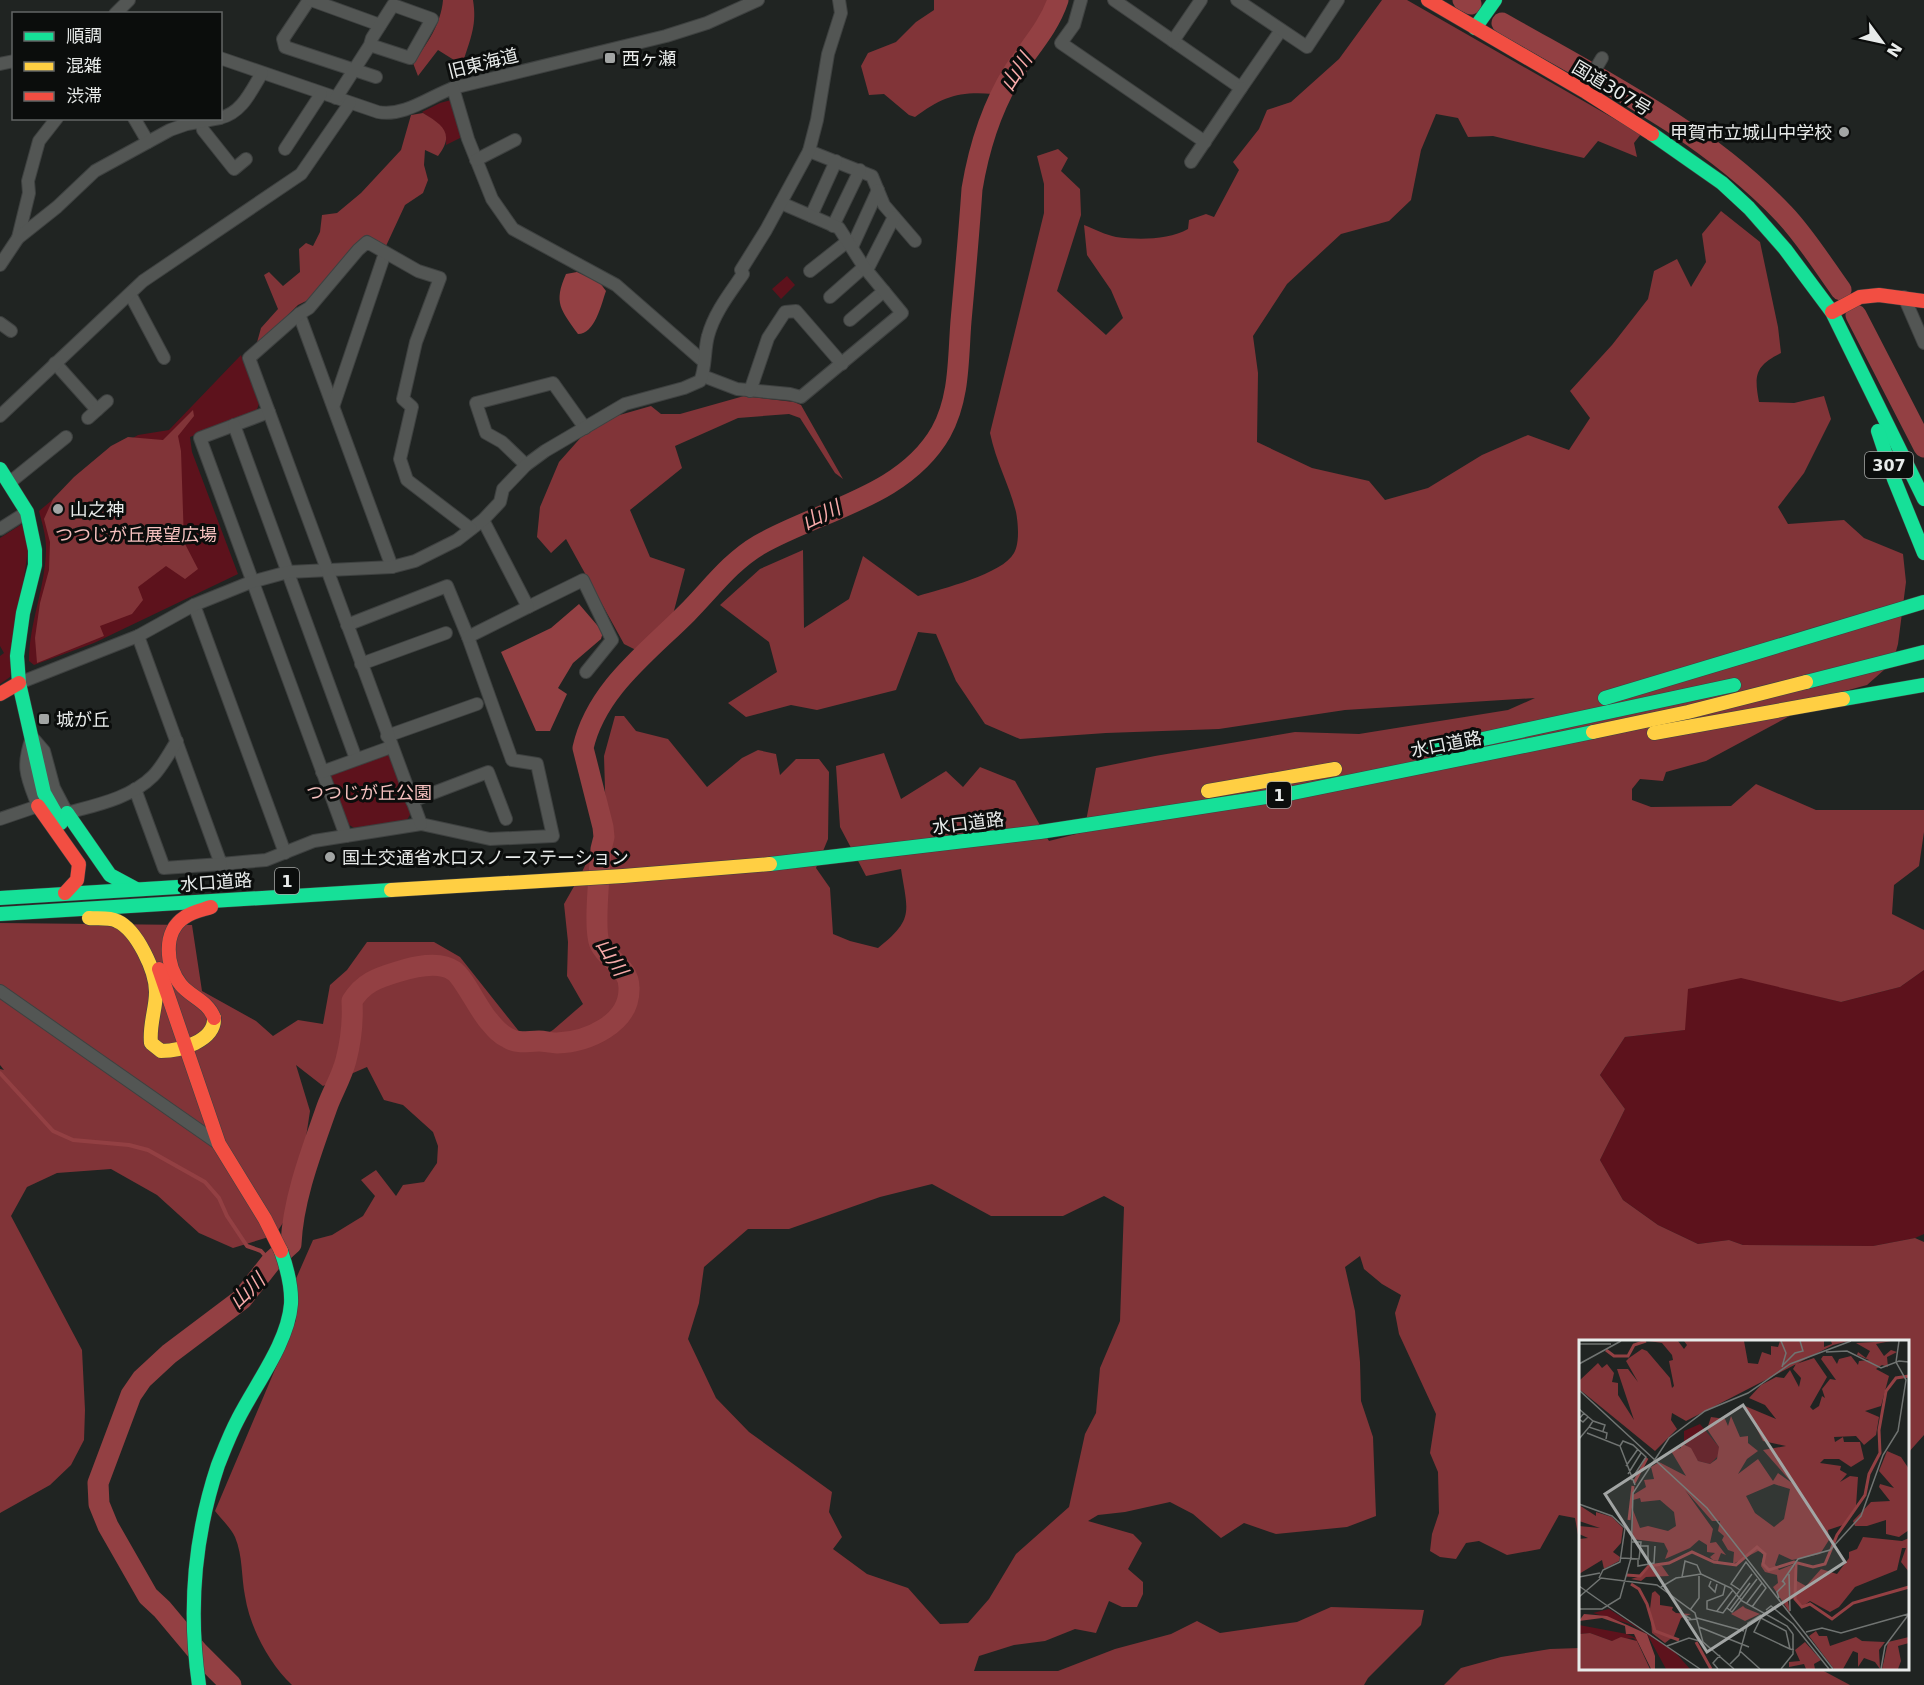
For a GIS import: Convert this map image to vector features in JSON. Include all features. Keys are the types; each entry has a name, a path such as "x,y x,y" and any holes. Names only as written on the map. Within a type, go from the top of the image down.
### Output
{"main road":[{"name":"国道307号","path":"1428,0 1476,28 1589,81 1672,147 1722,183 1749,208 1785,249 1832,312 1924,500"},
{"path":"1476,28 1495,0"},
{"path":"1832,312 1860,297 1879,295 1924,301"},
{"name":"国道307号","path":"1861,374 1861,382 1894,479 1924,553"},
{"path":"0,469 27,512 34,543 35,565 17,645 19,683 40,779 66,831 105,883"},
{"path":"1461,744 1471,736 1636,690 1924,602"},
{"name":"水口道路","path":"0,914 623,876 791,862 1040,832 1293,793 1508,750 1688,712 1924,652"},
{"name":"水口道路","path":"1419,752 1750,681"},
{"path":"0,694 19,683"},
{"name":"1","path":"1508,750 1518,757 1545,753 1924,685"},
{"name":"1","path":"1196,794 1344,768"},
{"path":"38,806 79,864 77,880 65,893"},
{"path":"67,813 110,875 136,889"},
{"name":"水口道路","path":"0,898 196,886"},
{"path":"30,912 39,918 108,919 120,923 145,954 154,978 156,988 151,1016 151,1043 161,1051 167,1051 208,1036 214,1024 209,1009 182,986 176,977 170,961 168,939 177,923 186,916 197,910 220,905 232,899"},
{"path":"130,918 155,959 219,1144 227,1162 257,1206 278,1244 292,1292 289,1319 230,1435 209,1490 195,1562 193,1620 195,1663 199,1685"}],"street":[{"path":"117,12 129,0"},
{"path":"376,77 285,47 284,39 310,0 380,25"},
{"name":"旧東海道","path":"222,59 378,112 399,112 435,94 453,88 666,36 708,23 758,0"},
{"path":"19,683 138,636 194,605 251,582 288,572 392,567 415,561 440,550 483,520 500,502 503,489 526,465 545,451 625,404 684,388 700,381 704,373 703,360 709,334 715,319 743,274 741,270 809,150 817,120 828,54 841,13 839,0"},
{"path":"1081,0 1074,25 1061,43 1205,142"},
{"path":"1114,0 1241,88"},
{"path":"1173,41 1201,0"},
{"path":"1237,0 1307,47 1338,0"},
{"path":"336,98 393,5 432,19 410,58 370,45"},
{"path":"1191,162 1281,30"},
{"path":"1589,81 1602,58"},
{"path":"222,117 243,104 262,73"},
{"path":"453,88 468,139 492,199 513,229 616,285 703,360"},
{"path":"285,149 321,94"},
{"path":"0,416 143,281 301,174 350,103"},
{"path":"18,238 29,193 28,182 39,141 55,120"},
{"path":"135,120 148,142"},
{"path":"0,265 18,238 57,207 95,171 180,126 210,120"},
{"path":"201,122 203,130 234,169 246,159"},
{"path":"476,160 515,140"},
{"path":"809,150 872,176 884,205 915,241"},
{"path":"811,216 836,161"},
{"path":"833,226 860,170"},
{"path":"810,271 850,244 878,190"},
{"path":"703,376 737,389 790,394 801,398 902,313 866,269 839,228 781,203"},
{"path":"830,297 866,269 894,217"},
{"path":"421,824 249,358 316,301 358,249 367,242 418,271 440,278 416,342 403,399 412,407 400,459 407,480 471,529"},
{"path":"334,404 385,253"},
{"path":"850,320 884,291"},
{"path":"130,294 164,358"},
{"path":"1904,297 1924,343"},
{"path":"750,391 768,338 785,312 796,311 842,364"},
{"path":"299,314 392,567"},
{"path":"0,323 11,331"},
{"path":"55,363 92,414 107,400"},
{"path":"526,465 502,442 486,433 476,403 553,383 585,428"},
{"path":"269,412 200,438 346,836"},
{"path":"234,425 356,759"},
{"path":"9,483 66,436"},
{"path":"0,529 27,512"},
{"path":"483,520 528,607"},
{"path":"468,637 583,580 612,640 586,672"},
{"path":"135,789 164,868 266,860 314,841 421,824 490,839 553,836 537,764 512,760 468,637 447,586 347,625"},
{"path":"194,605 285,853"},
{"path":"361,664 446,633"},
{"path":"138,636 221,864"},
{"path":"322,772 477,704"},
{"path":"32,737 44,751 54,788 67,813 106,802 135,789 153,777 177,741"},
{"path":"0,819 38,806 26,770 25,757 32,737"},
{"path":"412,801 488,772 506,819"},
{"path":"0,991 219,1144"}],"green space":[{"path":"443,0 473,0 474,23 464,59 454,60 438,50 418,76 413,63 436,25"},
{"path":"934,0 1056,0 1042,27 1008,69 993,94 951,97 915,117 909,115 884,94 869,95 861,66 868,53 896,42 916,22 934,10"},
{"path":"1382,0 1407,0 1641,134 1634,143 1637,157 1598,141 1584,158 1493,136 1468,137 1458,118 1436,114 1421,150 1411,200 1389,221 1341,234 1287,284 1253,336 1258,373 1257,442 1312,468 1369,481 1385,500 1428,488 1482,455 1528,435 1569,450 1590,418 1570,391 1612,345 1648,299 1654,271 1677,259 1691,287 1706,262 1702,234 1721,211 1760,242 1778,327 1781,353 1766,362 1758,372 1759,402 1794,403 1824,396 1831,419 1804,473 1778,507 1788,524 1844,520 1864,538 1903,554 1906,582 1898,644 1893,662 1867,685 1827,696 1706,761 1666,772 1663,781 1640,779 1632,789 1632,800 1651,807 1731,806 1756,784 1816,810 1924,810 1924,832 1919,866 1894,885 1892,914 1924,930 1924,970 1900,987 1841,1002 1741,978 1688,989 1685,1030 1625,1037 1600,1075 1625,1109 1600,1160 1623,1200 1658,1225 1698,1244 1729,1240 1743,1245 1873,1246 1915,1238 1924,1242 1924,1435 1909,1452 1909,1340 1579,1340 1579,1540 1575,1518 1559,1515 1540,1549 1507,1555 1479,1541 1466,1543 1456,1559 1440,1557 1430,1551 1432,1534 1439,1513 1438,1472 1430,1453 1436,1414 1399,1334 1395,1313 1401,1295 1382,1284 1364,1269 1360,1256 1345,1267 1355,1311 1361,1401 1373,1437 1376,1516 1347,1527 1276,1534 1244,1523 1221,1538 1193,1514 1170,1502 1125,1512 1098,1515 1088,1521 1133,1534 1142,1543 1128,1569 1143,1582 1143,1594 1137,1607 1122,1607 1109,1601 1096,1633 1075,1629 1045,1641 1014,1645 979,1656 974,1671 1058,1671 1115,1649 1171,1634 1197,1621 1220,1633 1297,1622 1331,1607 1424,1610 1421,1625 1368,1678 1364,1685 292,1685 268,1656 256,1632 244,1589 238,1544 231,1530 215,1511 296,1320 295,1281 313,1240 332,1235 363,1216 375,1196 361,1180 376,1170 396,1196 403,1185 424,1182 437,1163 438,1146 433,1132 403,1105 384,1100 367,1067 323,1086 296,1065 310,1111 296,1203 275,1235 233,1248 199,1233 157,1195 111,1169 57,1173 27,1187 11,1216 82,1350 84,1440 71,1465 50,1485 0,1513 0,1069 4,1070 0,1065 0,923 192,925 202,991 256,1021 273,1036 298,1020 323,1024 330,985 347,970 367,942 434,942 460,957 529,1044 553,1030 583,1004 567,976 568,942 564,904 606,822 604,756 615,716 624,716 636,731 668,739 707,787 742,758 758,750 776,754 780,775 796,759 819,759 829,772 828,839 816,868 830,888 833,934 878,948 898,930 906,914 901,869 866,876 840,827 836,766 884,753 901,799 946,771 963,787 980,767 1015,781 1049,841 1084,832 1096,768 1295,732 1359,734 1508,710 1535,698 1345,710 1219,729 1020,739 985,724 956,681 936,634 918,632 896,690 817,710 791,705 746,717 728,703 777,672 769,642 720,605 760,569 803,550 804,628 849,599 863,556 918,596 985,574 1008,561 1014,553 1018,538 1016,512 990,433 1044,213 1044,184 1037,156 1058,149 1068,158 1061,171 1080,189 1081,215 1057,291 1106,335 1123,318 1111,290 1087,255 1084,225 1116,237 1153,238 1180,233 1188,229 1189,220 1206,214 1214,217 1239,170 1233,162 1259,129 1267,110 1291,102 1339,59","holes":["932,1184 991,1216 1063,1216 1104,1196 1124,1207 1120,1321 1100,1368 1096,1413 1085,1434 1069,1507 1016,1554 989,1599 968,1623 940,1624 908,1588 867,1574 833,1549 842,1537 829,1512 832,1492 749,1432 716,1398 688,1339 699,1303 704,1267 748,1229 789,1229 880,1197"]},
{"path":"451,100 462,137 446,145 443,129 422,112"},
{"path":"423,113 441,126 446,142 438,156 425,150 424,165 428,180 423,193 405,205 386,246 365,236 308,300 298,305 256,346 261,328 278,309 264,275 269,272 283,286 300,272 299,249 306,243 313,246 320,232 322,215 337,213 361,193 401,150 411,115"},
{"path":"787,276 795,285 781,299 772,289"},
{"name":"つつじが丘展望広場","path":"241,355 259,404 256,412 190,437 192,452 238,574 94,643 34,665 29,661 30,647 46,548 39,511 115,448 138,435 169,430"},
{"path":"744,396 794,402 801,405 843,479 835,473 800,418 789,414 738,418 675,446 682,468 630,510 650,557 685,569 671,622 638,651 624,644 566,539 551,553 537,537 540,507 559,462 583,435 616,416 651,406 661,414 680,414"},
{"name":"つつじが丘展望広場","path":"193,410 194,416 178,436 181,451 184,542 198,569 185,579 166,566 138,587 143,600 132,614 100,626 104,636 37,663 35,638 40,603 49,570 50,542 44,519 53,499 74,477 111,446 128,437 163,440"},
{"path":"22,524 29,542 10,677 0,684 0,656 4,653 0,646 0,538"},
{"name":"つつじが丘公園","path":"384,753 389,755 411,813 407,820 356,829 346,823 329,776"},
{"path":"1924,970 1924,1234 1915,1238 1873,1246 1743,1245 1729,1240 1698,1244 1658,1225 1623,1200 1600,1160 1625,1109 1600,1075 1625,1037 1684,1030 1687,989 1741,977 1841,1002 1900,987"},
{"path":"1579,1648 1579,1670 1822,1670 1850,1685 1444,1685 1461,1668 1501,1657 1550,1649"}],"shaded area":[{"path":"577,272 600,283 606,291 593,324 584,333 578,334 563,312 560,299 566,274"},
{"path":"579,604 603,632 601,639 573,663 558,688 567,694 550,731 536,731 501,652 551,628"}],"waterway":[{"name":"山川","path":"231,1685 148,1596 108,1526 99,1504 98,1483 131,1395 142,1379 169,1354 242,1299 271,1262 291,1244 295,1209 304,1174 346,1060 351,1030 352,1001 366,985 411,968 434,965 448,968 458,974 484,1015 497,1030 519,1042 557,1043 581,1039 605,1029 622,1012 627,1001 628,980 626,974 604,950 598,937 598,899 601,849 604,837 583,748 590,727 599,708 625,674 739,560 759,545 883,487 906,472 925,454 941,432 952,406 957,378 972,189 982,143 992,114 1006,85 1044,28 1058,0"},
{"path":"1463,0 1471,4"},
{"path":"1502,23 1650,108 1720,157 1784,214 1807,241 1841,290"},
{"path":"1856,315 1924,447"},
{"path":"0,1073 53,1131 73,1140 129,1145 148,1150 205,1182 219,1198 227,1216 247,1246 261,1251 271,1262"}],"traffic: fast":[{"path":"1475,28 1495,0"},
{"path":"1652,134 1722,183 1749,208 1785,249 1832,312 1924,499"},
{"path":"1878,431 1894,479 1924,553"},
{"path":"0,469 27,512 35,550 35,565 23,613 17,656 19,683 44,793 61,823"},
{"path":"1605,698 1924,602"},
{"path":"1806,682 1924,652"},
{"path":"1432,750 1734,685"},
{"path":"1843,699 1924,685"},
{"path":"770,864 1040,832 1293,793 1593,732"},
{"path":"67,813 110,875 136,889"},
{"path":"0,898 178,887"},
{"path":"0,914 391,890"},
{"path":"199,1685 194,1601 195,1574 203,1519 227,1442 270,1363 289,1319 291,1291 281,1251"}],"traffic: slow":[{"path":"1593,732 1688,712 1806,682"},
{"path":"1654,733 1843,699"},
{"path":"1208,791 1335,769"},
{"path":"391,890 623,876 770,864"},
{"path":"89,918 117,921 132,933 144,952 153,973 156,992 151,1043 161,1051 186,1047 203,1039 209,1033 214,1018"}],"traffic: jam":[{"path":"1428,0 1586,92 1652,134"},
{"path":"1832,312 1860,297 1879,295 1924,301"},
{"path":"0,694 19,683"},
{"path":"38,806 79,864 77,880 65,893"},
{"path":"211,907 191,914 178,923 173,931 169,950 172,968 181,985 204,1004 212,1012 214,1018"},
{"path":"159,969 219,1144 265,1219 281,1251"}],"place":[{"name":"西ヶ瀬","path":"610,58"},
{"name":"甲賀市立城山中学校","path":"1844,132"},
{"name":"山之神","path":"58,509"},
{"name":"城が丘","path":"44,719"},
{"name":"国土交通省水口スノーステーション","path":"330,857"}]}
